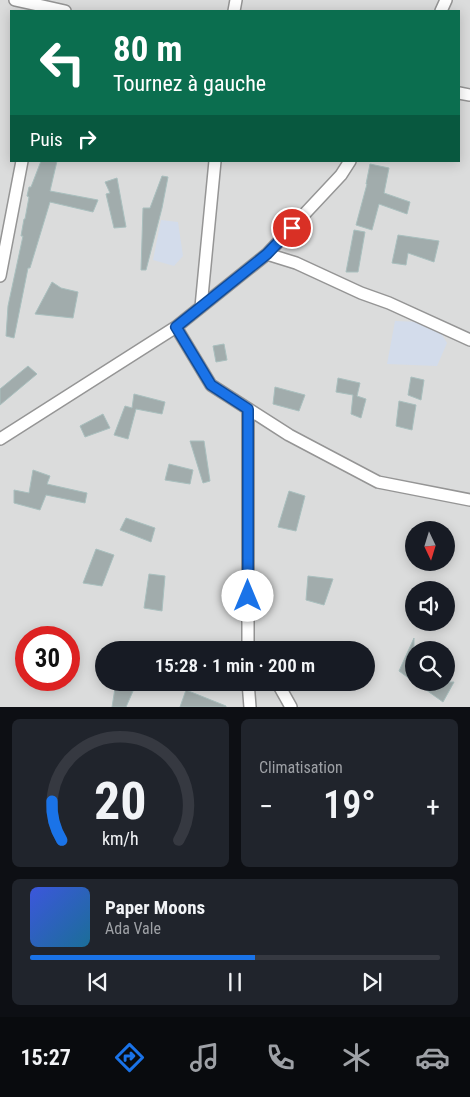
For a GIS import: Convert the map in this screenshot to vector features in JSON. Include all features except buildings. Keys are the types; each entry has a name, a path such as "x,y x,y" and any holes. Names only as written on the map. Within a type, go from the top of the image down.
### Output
{"street":[{"path":"15,0 51,10"},
{"path":"0,276 22,162"},
{"path":"201,307 215,162"},
{"path":"0,439 176,327 267,254 340,175 349,162"},
{"path":"267,254 296,263 470,340"},
{"path":"176,327 211,385 288,435 378,482 470,500"},
{"path":"248,409 248,641"},
{"path":"248,633 253,641"},
{"path":"249,691 250,707"},
{"path":"282,691 292,707"}],"shaded area":[{"path":"0,0 470,0 470,707 0,707"},
{"path":"161,220 178,222 183,256 174,266 153,260"},
{"path":"395,321 421,322 438,328 447,343 437,366 387,364"}],"route":[{"path":"248,596 248,409 211,385 176,327 267,254 292,228"}]}
